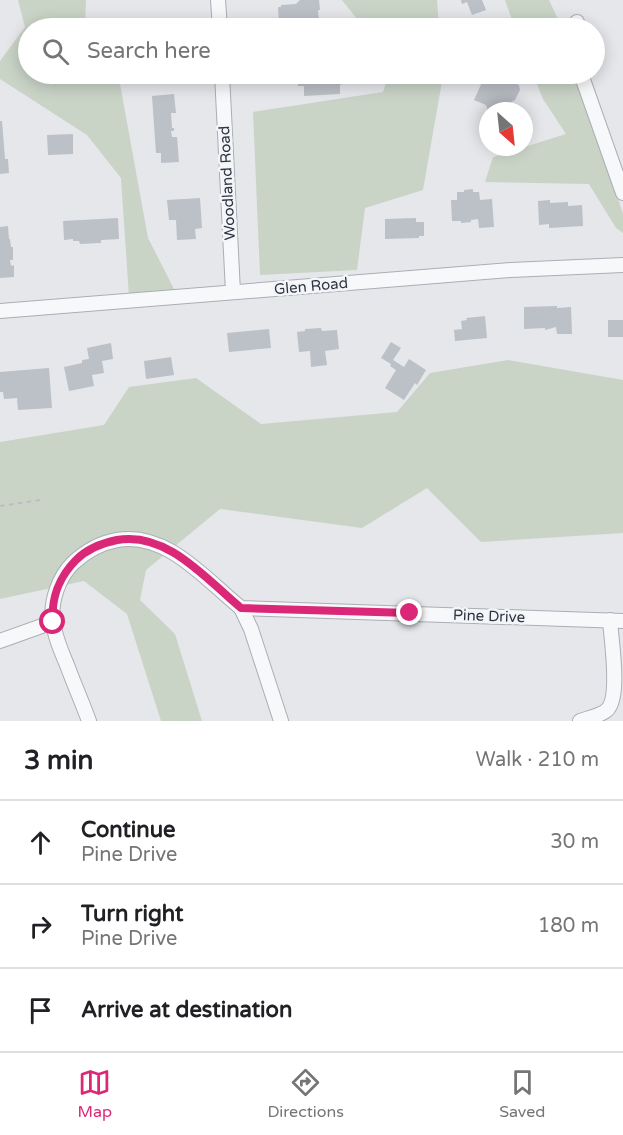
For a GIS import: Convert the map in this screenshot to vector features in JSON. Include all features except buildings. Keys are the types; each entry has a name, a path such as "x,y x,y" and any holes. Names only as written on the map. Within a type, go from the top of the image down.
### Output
{"street":[{"path":"218,0 219,18"},
{"name":"Woodland Road","path":"223,84 233,292"},
{"path":"585,84 623,193"},
{"name":"Glen Road","path":"0,311 511,270 623,265"},
{"path":"89,721 56,639 53,622 54,599 59,583 69,567 81,555 93,547 124,538 155,543 171,550 241,608 251,629 281,721"},
{"name":"Pine Drive","path":"241,608 616,620"},
{"path":"580,721 607,710 613,700 616,620"},
{"path":"0,641 53,622"}],"path":[{"path":"0,506 40,500"}],"shaded area":[{"path":"18,0 86,0 85,18 23,18"},
{"path":"342,0 437,0 438,18 356,18"},
{"path":"505,0 549,0 557,18 511,18"},
{"path":"18,37 18,84 120,84 148,238 174,289 129,297 121,178 87,135 0,79 0,61"},
{"path":"386,84 441,84 423,190 365,208 357,270 260,275 253,112 383,92"},
{"path":"537,84 580,84 623,214 623,233 616,228 589,184 485,182 493,157 533,156 533,144 566,134 543,99"},
{"path":"508,360 623,380 623,533 481,542 427,488 362,528 220,509 146,570 140,600 175,634 202,721 161,721 127,614 84,581 0,599 0,442 104,425 129,387 196,378 261,424 397,412 430,373"}],"route":[{"path":"53,622 54,599 59,583 69,567 93,547 124,538 155,543 171,550 241,608 410,613"}]}
